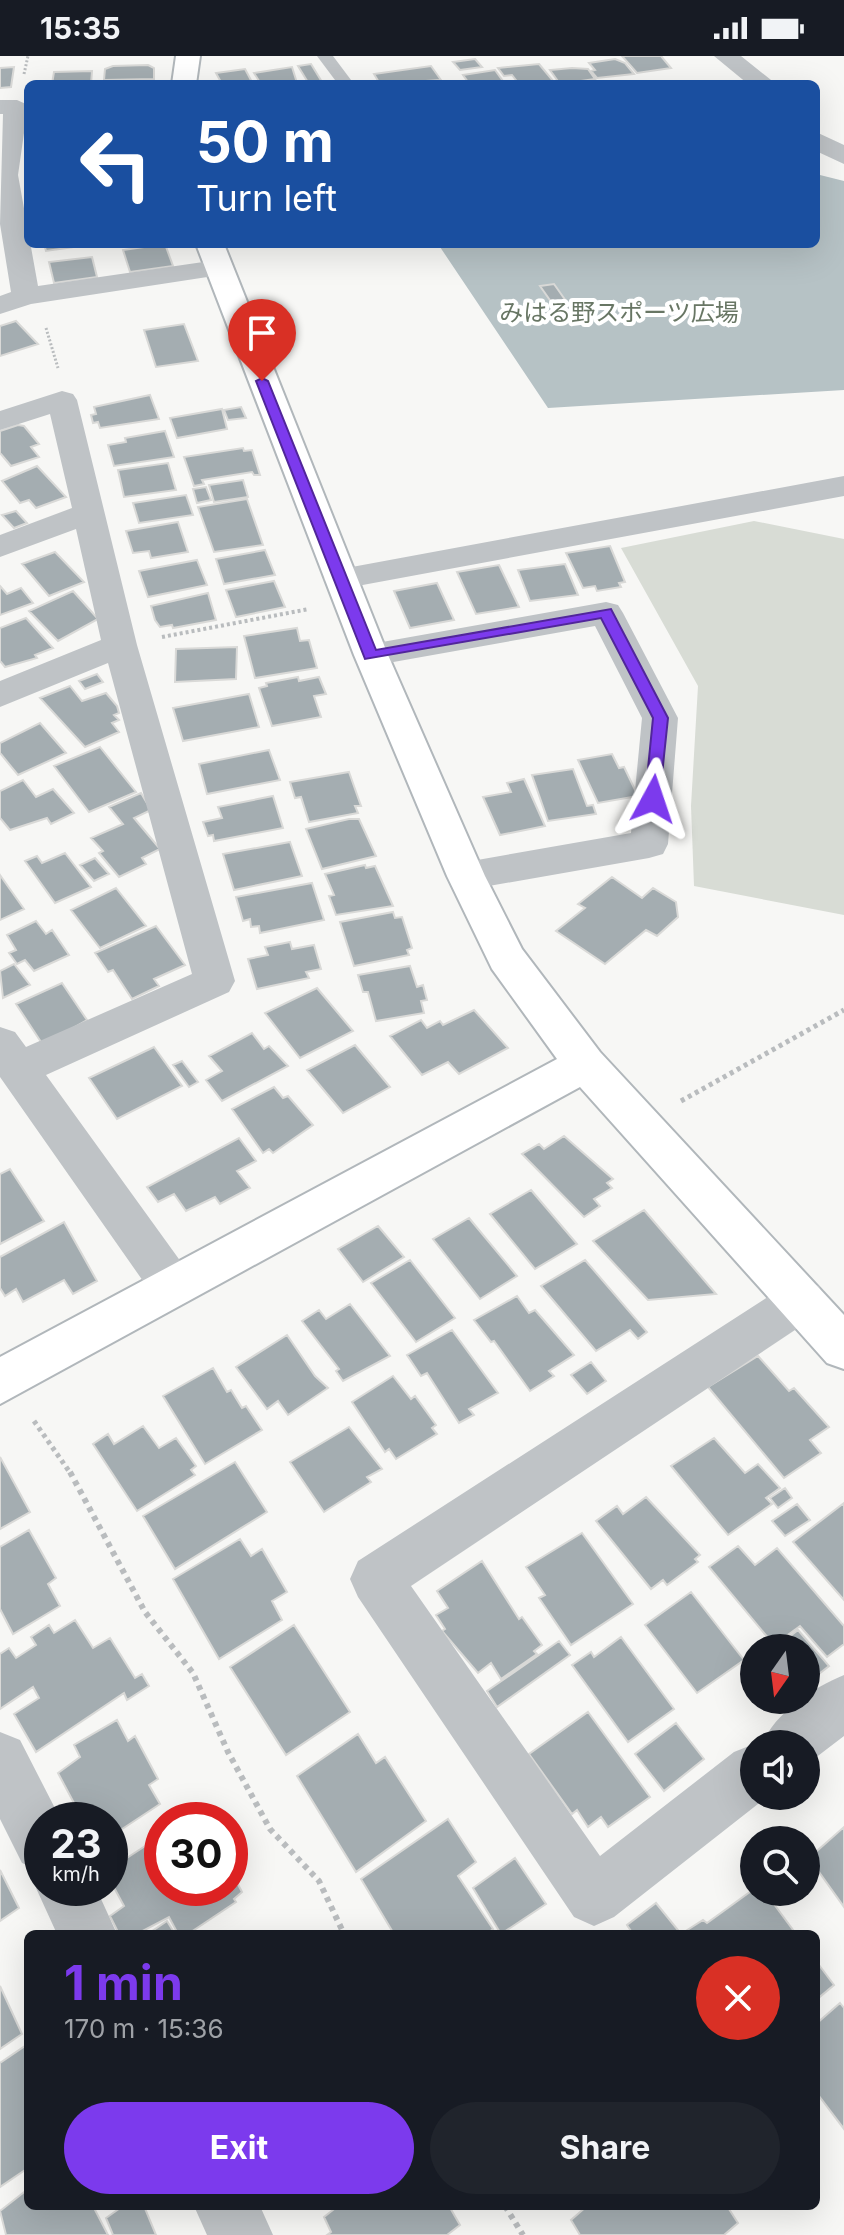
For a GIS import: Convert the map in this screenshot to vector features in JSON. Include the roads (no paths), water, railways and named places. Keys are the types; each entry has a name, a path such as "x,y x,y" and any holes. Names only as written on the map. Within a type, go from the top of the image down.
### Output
{"street":[{"path":"185,80 188,56"},
{"path":"726,56 759,80"},
{"path":"0,107 17,107 5,175 4,209 13,301 213,256 371,655 466,876 506,958 585,1064 844,1348"},
{"path":"820,142 844,156"},
{"path":"0,421 62,400 120,645 215,981 9,1056 173,1287"},
{"path":"345,590 844,486"},
{"path":"0,547 88,513"},
{"path":"371,655 606,613 660,718 649,844 466,876"},
{"path":"0,695 120,645"},
{"path":"0,1382 585,1064"},
{"path":"740,1783 594,1897 376,1579 802,1300"},
{"path":"808,1730 844,1702"},
{"path":"2,1770 24,1810"},
{"path":"74,1906 86,1930"},
{"path":"228,2210 241,2235"}],"lane":[{"path":"325,56 343,80"}],"park label":[{"name":"みはる野スポーツ広場","path":"619,313"}]}
